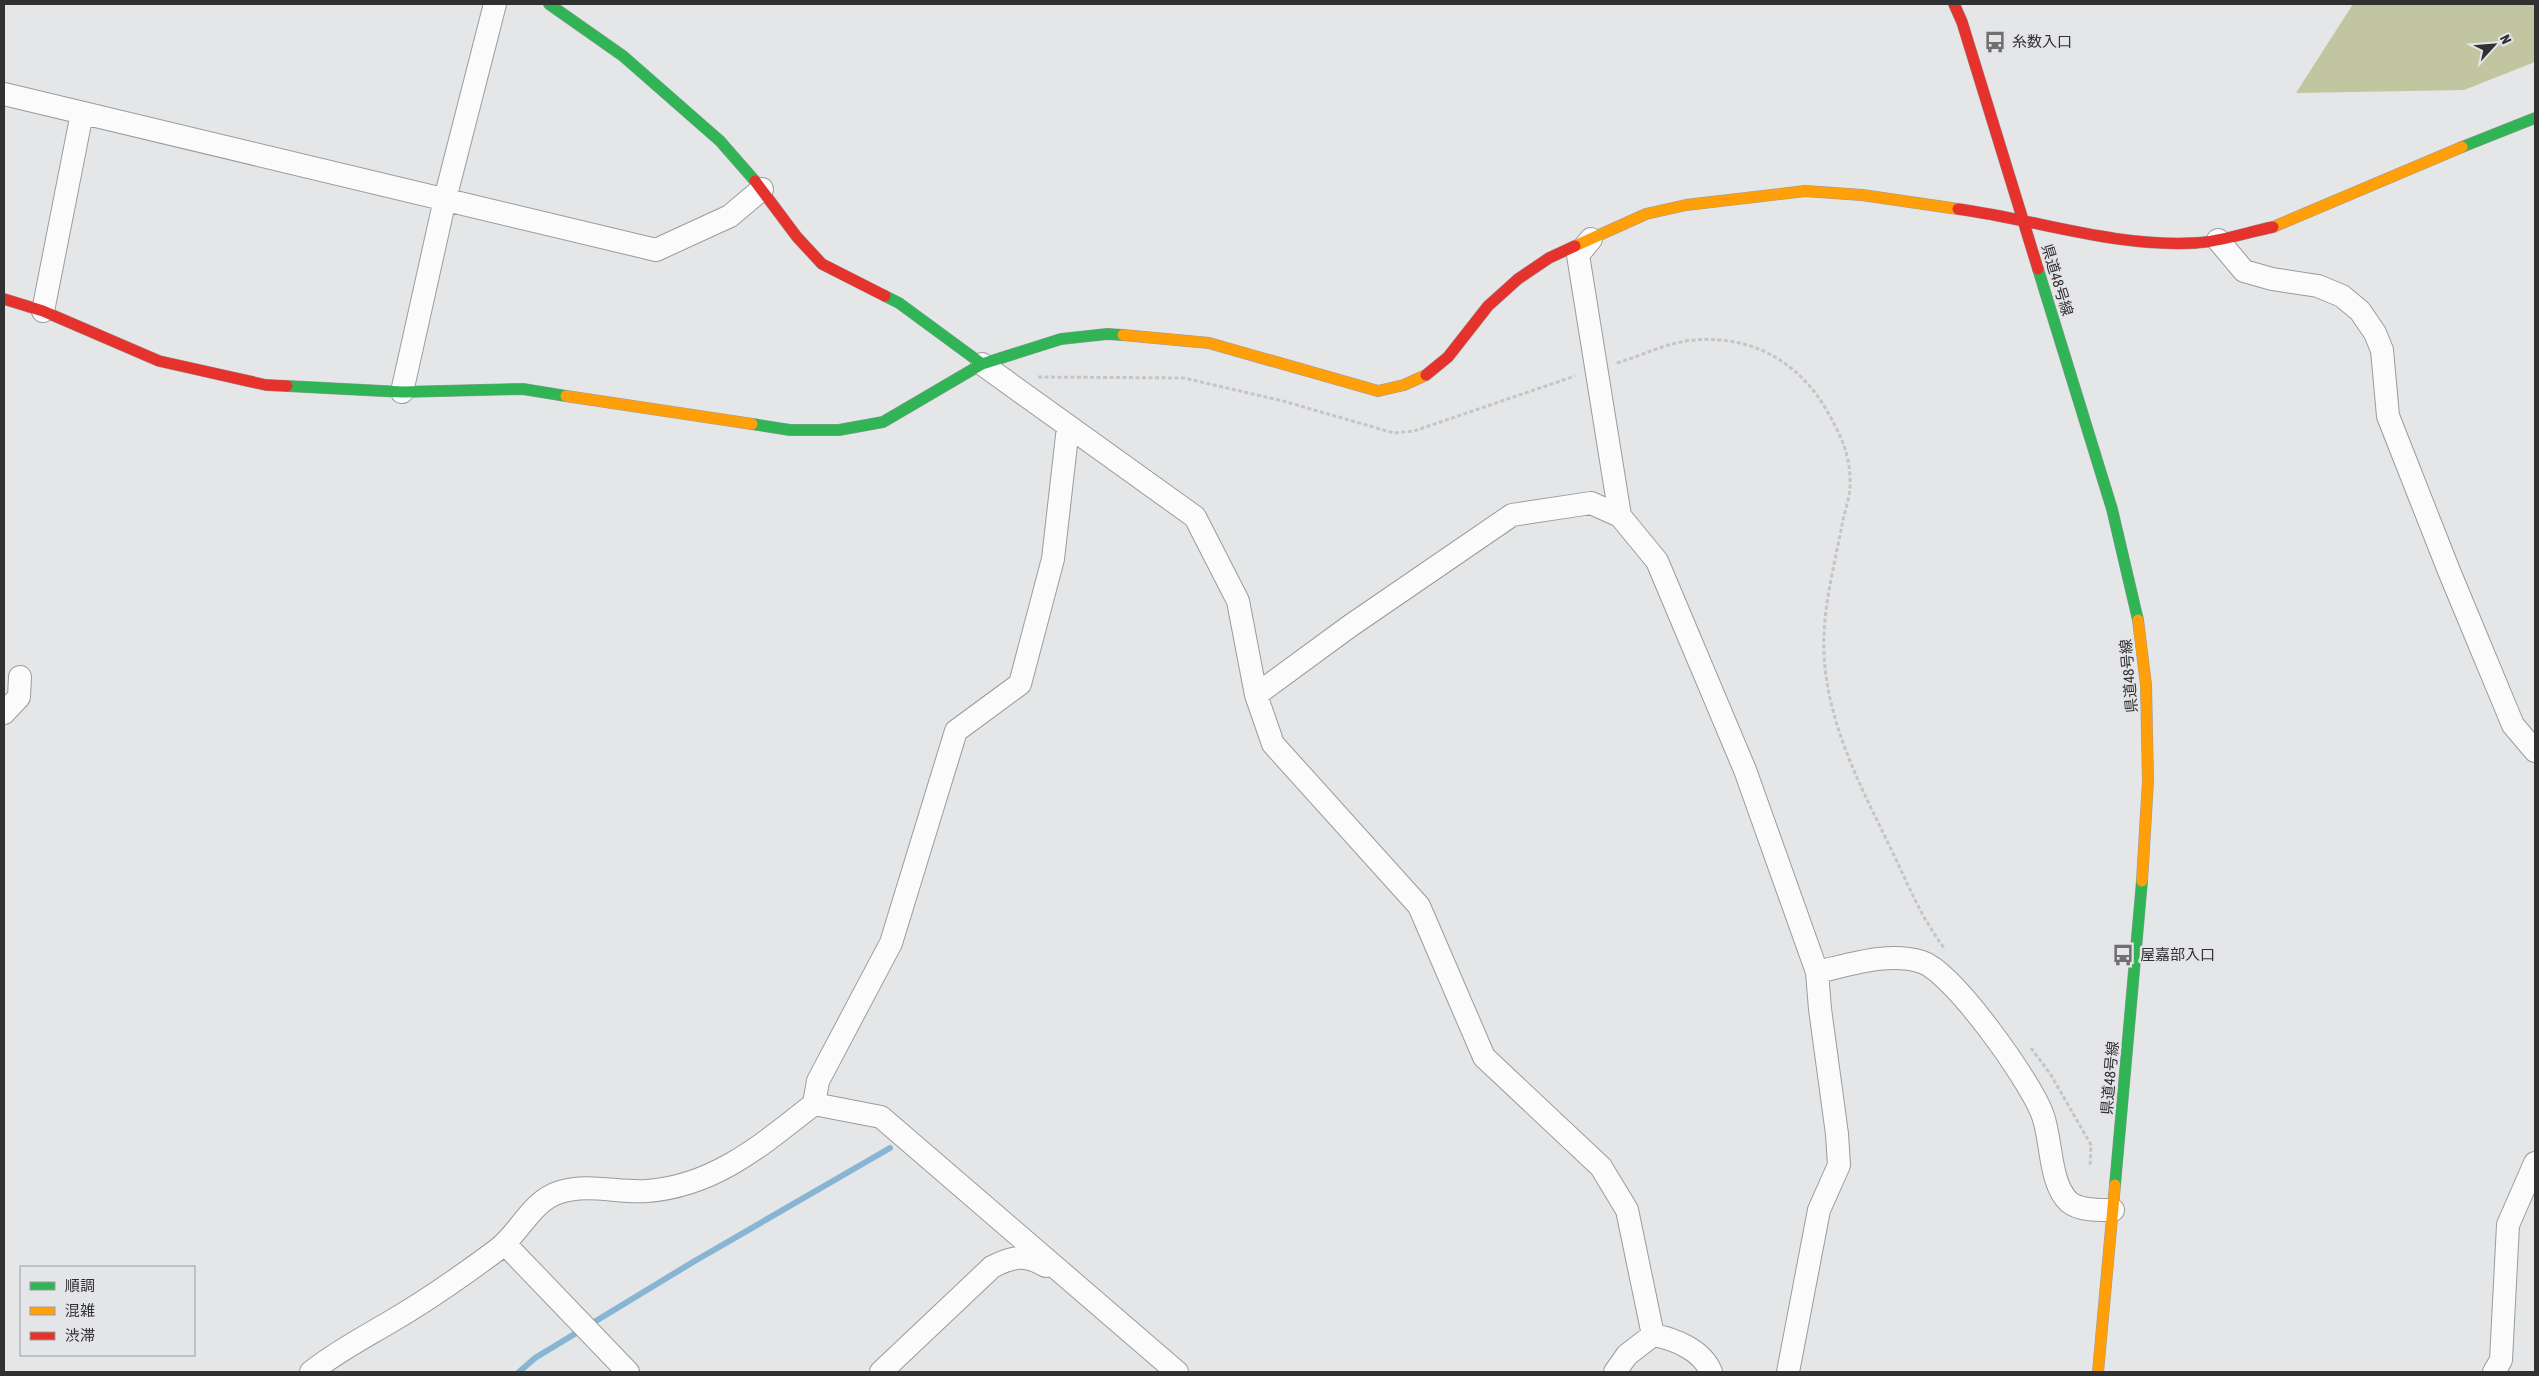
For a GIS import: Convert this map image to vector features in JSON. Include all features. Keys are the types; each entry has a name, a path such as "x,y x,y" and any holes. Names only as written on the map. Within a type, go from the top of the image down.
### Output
{"street":[{"path":"402,392 445,200 495,4"},
{"path":"549,4 623,56 720,141 762,189 797,237 822,264 856,284 899,302 1068,427 1195,517 1238,600 1256,695 1274,744 1419,906 1484,1057 1601,1167 1627,1210 1653,1334"},
{"name":"県道48号線","path":"1954,4 1962,22 2112,510 2130,575 2142,637 2148,732 2147,830 2098,1372"},
{"path":"4,94 656,250 730,216 762,189"},
{"path":"43,311 82,113"},
{"path":"4,299 43,311 159,361 256,383 402,392 523,389 790,430 838,430 882,422 982,364 1061,339 1107,334 1209,343 1378,391 1404,385 1423,377 1448,357 1488,306 1518,279 1548,258 1646,214 1686,205 1805,191 1862,195 2023,220 2094,237 2134,242 2196,243 2218,240 2280,225 2427,161 2535,118"},
{"path":"1590,239 1578,255 1620,516"},
{"path":"2218,240 2244,271 2272,279 2318,286 2342,296 2360,311 2376,333 2382,350 2388,416 2448,571 2513,725 2535,752"},
{"path":"311,1372 334,1354 449,1286 505,1244 530,1212 559,1192 595,1188 646,1191 690,1184 747,1157 814,1104 818,1080 891,942 956,731 1020,684 1053,559 1068,427"},
{"path":"1256,695 1358,620 1512,515 1590,503 1620,516 1657,561 1745,770 1817,972 1820,1009 1837,1134 1839,1165 1819,1210 1788,1372"},
{"path":"4,713 19,697 20,677"},
{"path":"1817,972 1876,959 1901,959 1923,962 1938,971 2012,1058 2043,1115 2057,1185 2070,1203 2090,1210 2113,1210"},
{"path":"814,1104 881,1117 1177,1372"},
{"path":"2494,1372 2501,1360 2508,1225 2535,1163"},
{"path":"505,1244 628,1372"},
{"path":"881,1372 992,1267 1010,1258 1032,1258 1065,1277"},
{"path":"1615,1372 1627,1355 1653,1334"},
{"path":"1653,1334 1670,1338 1698,1354 1711,1372"}],"green space":[{"path":"2353,4 2535,4 2535,62 2464,90 2296,93"}],"waterway":[{"path":"519,1372 535,1358 693,1262 890,1148"}],"traffic: fast":[{"path":"549,4 623,56 720,141 755,181"},
{"path":"2462,147 2535,118"},
{"path":"2038,269 2112,509 2138,620"},
{"path":"885,296 899,303 982,364"},
{"path":"752,424 790,430 839,430 883,422 982,364 1061,339 1107,334 1123,335"},
{"path":"287,386 402,392 523,389 566,396"},
{"path":"2115,1185 2142,881"}],"traffic: slow":[{"path":"2273,227 2462,147"},
{"path":"1575,246 1646,214 1686,205 1805,191 1862,195 1958,209"},
{"path":"1123,335 1209,343 1378,391 1404,385 1426,375"},
{"path":"566,396 752,424"},
{"path":"2138,620 2146,685 2148,781 2142,881"},
{"path":"2098,1372 2115,1185"}],"traffic: jam":[{"path":"1954,4 1962,22 2038,269"},
{"path":"755,181 797,237 822,264 885,296"},
{"path":"1958,209 2105,237 2164,243 2205,242 2273,227"},
{"path":"1426,375 1448,357 1488,306 1518,279 1549,258 1575,246"},
{"path":"4,299 43,311 159,361 266,385 287,386"}],"place":[{"name":"糸数入口","path":"1995,42"},
{"name":"屋嘉部入口","path":"2123,955"}]}
